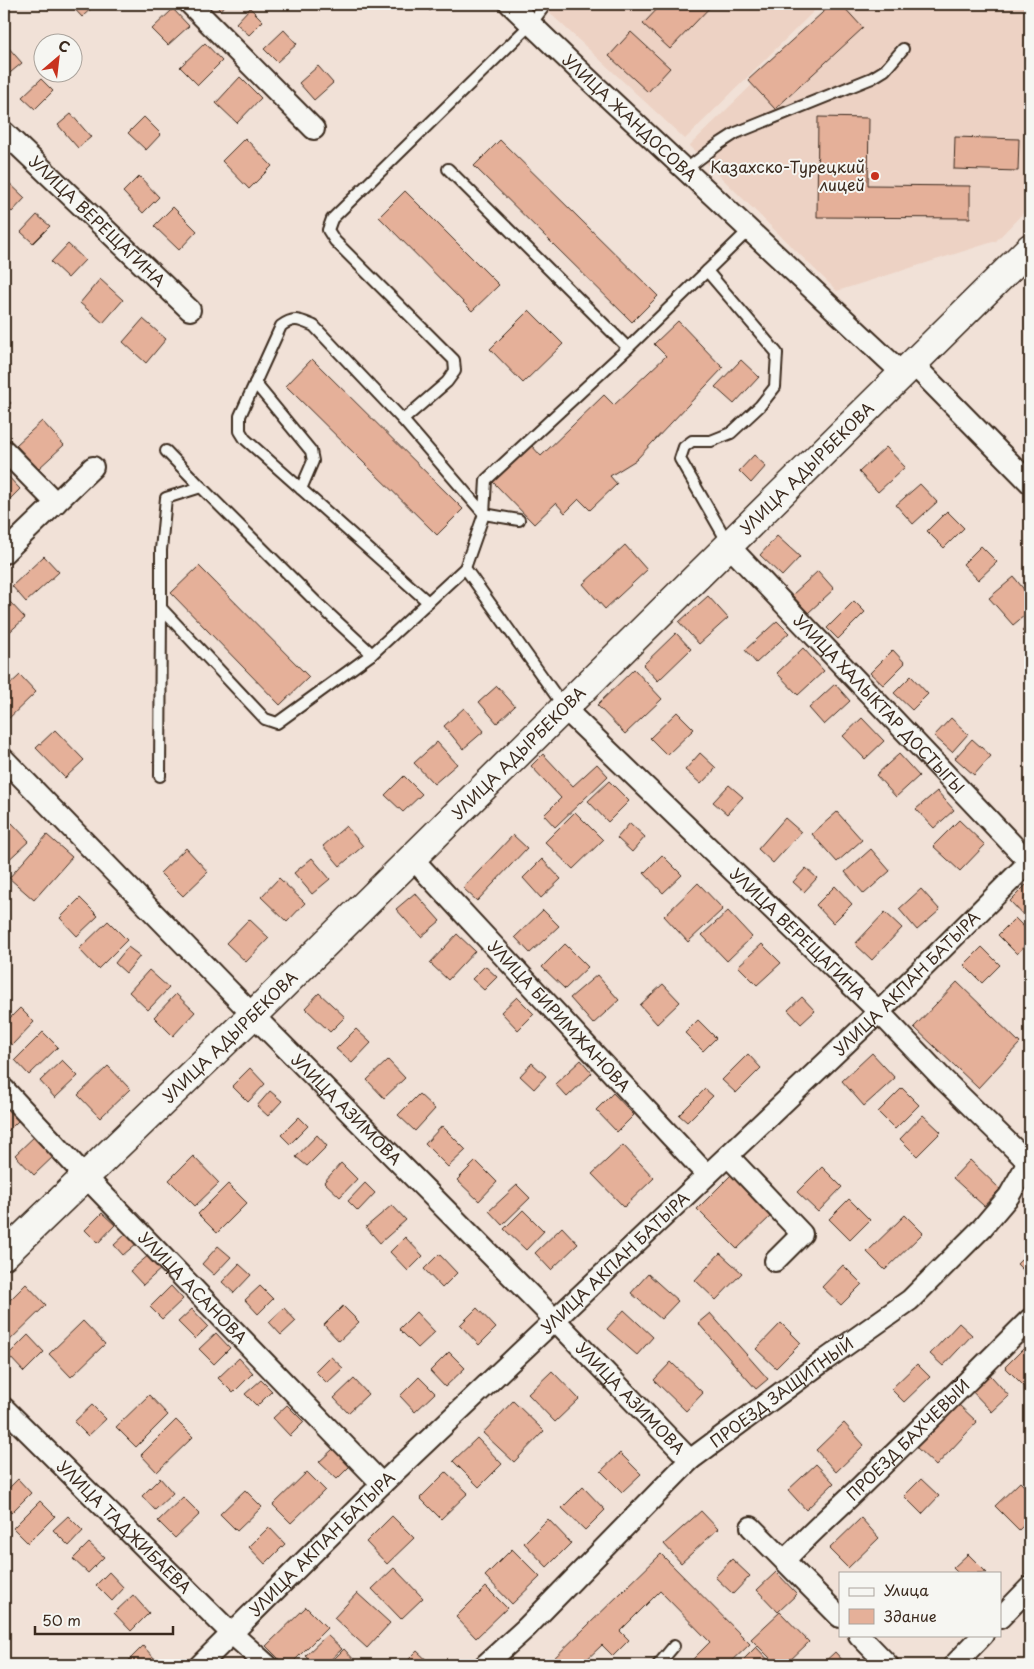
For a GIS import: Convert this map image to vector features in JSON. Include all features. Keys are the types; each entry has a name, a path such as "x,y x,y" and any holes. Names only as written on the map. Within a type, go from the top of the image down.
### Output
{"main road":[{"name":"УЛИЦА АДЫРБЕКОВА","path":"4,1255 253,1015 1030,248"}],"street":[{"path":"190,4 314,129"},
{"name":"УЛИЦА ЖАНДОСОВА","path":"521,11 585,76 749,230 908,369 1030,483"},
{"name":"УЛИЦА ВЕРЕЩАГИНА","path":"4,132 190,310"},
{"path":"4,450 56,503"},
{"path":"4,553 93,467"},
{"name":"УЛИЦА ХАЛЫКТАР ДОСТЫГЫ","path":"729,546 1030,862"},
{"name":"УЛИЦА ВЕРЕЩАГИНА","path":"564,708 879,1012 943,1078 1029,1160"},
{"name":"УЛИЦА АЗИМОВА","path":"4,759 690,1460"},
{"name":"УЛИЦА БИРИМЖАНОВА","path":"412,858 707,1175"},
{"name":"УЛИЦА АКПАН БАТЫРА","path":"200,1665 382,1484 879,1012 1030,862"},
{"name":"УЛИЦА АСАНОВА","path":"4,1089 85,1176 382,1484"},
{"path":"728,1156 802,1234 775,1261"},
{"name":"ПРОЕЗД ЗАЩИТНЫЙ","path":"485,1665 526,1628 690,1460 910,1300 982,1228 1009,1196 1029,1160"},
{"name":"ПРОЕЗД БАХЧЕВЫЙ","path":"784,1560 951,1399 1030,1319"},
{"name":"УЛИЦА ТАДЖИБАЕВА","path":"4,1408 231,1633 267,1665"},
{"path":"751,1527 839,1615"},
{"path":"1002,1616 1030,1587"},
{"path":"859,1636 888,1665"},
{"path":"954,1665 982,1636"}],"lane":[{"path":"403,420 447,382 455,371 454,360 335,241 328,230 332,219 521,11 546,4"},
{"path":"685,170 718,144 736,133 872,78 885,70 903,49"},
{"path":"448,169 628,348"},
{"path":"161,608 265,719 277,723 372,654 464,568 484,514 486,480 628,348 749,230"},
{"path":"707,271 777,353 775,387 760,406 731,433 711,441 692,441 684,447 680,459 729,546"},
{"path":"428,602 245,439 240,432 240,416 281,326 289,320 299,320 314,326 403,420 484,514 519,520"},
{"path":"255,383 311,451 313,460 301,489"},
{"path":"166,451 316,602 372,654"},
{"path":"160,776 161,550 166,498 201,487"},
{"path":"464,568 564,708"},
{"path":"658,1665 674,1646"}],"shaded area":[{"path":"540,4 821,4 685,139"},
{"name":"Казахско-Турецкий лицей","path":"835,4 1030,4 1030,206 996,241 837,291 689,146"}],"building":[{"path":"70,4 96,4 82,17"},
{"path":"214,4 227,4 220,10"},
{"path":"423,4 437,4 430,11"},
{"path":"662,4 713,4 670,49 643,24"},
{"path":"832,4 841,4 863,28 775,109 748,80"},
{"path":"250,8 263,21 249,35 236,23"},
{"path":"173,9 189,26 168,45 152,29"},
{"path":"284,30 297,44 277,62 264,49"},
{"path":"631,32 670,68 648,92 609,56"},
{"path":"205,43 222,61 198,85 180,67"},
{"path":"8,47 22,63 5,77 4,50"},
{"path":"318,66 333,83 314,100 299,83"},
{"path":"240,77 261,98 237,123 216,103"},
{"path":"38,82 44,82 53,91 35,109 22,97"},
{"path":"71,114 91,137 78,148 58,125"},
{"path":"144,117 161,134 146,150 128,133"},
{"path":"818,117 869,118 868,185 970,186 970,218 817,217"},
{"path":"955,137 1019,139 1018,171 954,169"},
{"path":"245,138 272,166 249,189 222,161"},
{"path":"500,140 658,296 632,322 474,166"},
{"path":"139,176 159,197 143,213 123,192"},
{"path":"4,178 25,198 12,212 4,205"},
{"path":"405,191 499,285 472,311 379,217"},
{"path":"173,207 197,231 179,250 154,226"},
{"path":"37,215 50,226 33,243 21,232"},
{"path":"68,244 85,260 68,278 51,262"},
{"path":"100,279 123,300 103,323 80,303"},
{"path":"529,310 563,344 523,383 490,349"},
{"path":"143,319 166,339 146,363 123,342"},
{"path":"678,321 723,368 636,460 610,476 617,484 590,510 579,499 565,513 556,503 534,524 492,481 531,445 541,456 604,395 614,405 666,356 654,344"},
{"path":"312,359 463,509 437,535 286,386"},
{"path":"741,360 759,377 734,404 715,387"},
{"path":"4,396 11,403 4,410"},
{"path":"42,421 64,445 38,469 16,445"},
{"path":"886,447 905,467 878,492 859,472"},
{"path":"754,455 766,466 751,483 739,471"},
{"path":"4,472 20,489 4,505"},
{"path":"920,484 937,502 913,524 896,505"},
{"path":"947,511 964,528 944,548 927,531"},
{"path":"777,536 800,557 782,576 760,555"},
{"path":"625,545 647,570 605,609 583,584"},
{"path":"981,546 997,562 978,580 963,564"},
{"path":"44,556 59,572 26,602 12,586"},
{"path":"199,566 309,677 280,705 171,593"},
{"path":"818,571 834,589 808,613 792,595"},
{"path":"1014,577 1030,597 1030,611 1013,625 989,598"},
{"path":"708,596 728,618 699,644 679,622"},
{"path":"854,601 865,612 838,639 827,628"},
{"path":"10,602 25,618 4,637 4,608"},
{"path":"777,621 789,633 756,663 745,650"},
{"path":"1030,622 1030,639 1022,631"},
{"path":"676,633 691,649 658,681 643,665"},
{"path":"803,648 824,671 798,695 777,673"},
{"path":"893,650 905,663 883,685 870,673"},
{"path":"634,669 662,699 625,734 597,705"},
{"path":"20,675 36,692 4,723 4,690"},
{"path":"911,676 928,694 912,710 894,693"},
{"path":"835,684 850,701 824,725 809,708"},
{"path":"497,686 515,706 497,723 479,702"},
{"path":"464,708 484,731 463,749 444,726"},
{"path":"677,712 694,729 667,755 650,738"},
{"path":"862,718 884,741 865,759 843,736"},
{"path":"951,718 968,734 952,752 934,736"},
{"path":"55,730 84,760 65,778 36,748"},
{"path":"972,739 991,756 974,775 955,758"},
{"path":"437,742 457,764 434,784 414,763"},
{"path":"700,753 716,768 701,784 685,770"},
{"path":"543,754 573,786 597,764 608,776 555,827 544,815 561,798 531,766"},
{"path":"899,754 919,776 896,797 876,775"},
{"path":"404,776 422,794 403,812 385,795"},
{"path":"609,781 629,801 608,822 588,801"},
{"path":"729,785 743,797 727,814 713,802"},
{"path":"937,791 954,810 934,828 916,809"},
{"path":"575,812 603,840 573,869 545,842"},
{"path":"837,812 862,840 837,862 812,834"},
{"path":"785,818 801,832 773,863 758,849"},
{"path":"959,820 985,845 960,871 933,846"},
{"path":"12,823 29,841 4,864 4,831"},
{"path":"630,823 645,837 632,852 617,838"},
{"path":"346,826 363,846 340,866 323,846"},
{"path":"47,835 72,857 34,900 9,878"},
{"path":"513,835 527,848 477,901 463,888"},
{"path":"186,848 208,872 183,896 160,873"},
{"path":"871,849 890,871 864,894 845,872"},
{"path":"662,855 682,875 663,893 644,873"},
{"path":"312,858 330,879 312,894 294,873"},
{"path":"542,859 561,879 541,898 523,878"},
{"path":"806,868 817,878 804,892 793,882"},
{"path":"279,878 305,903 287,922 261,897"},
{"path":"1030,881 1030,922 1010,901"},
{"path":"698,883 723,909 688,942 664,916"},
{"path":"835,886 852,904 833,923 816,905"},
{"path":"921,889 940,910 917,930 899,909"},
{"path":"415,893 440,921 421,937 396,909"},
{"path":"80,898 98,916 77,936 60,918"},
{"path":"543,910 559,926 530,953 515,937"},
{"path":"728,911 752,937 727,961 702,935"},
{"path":"885,912 902,928 872,960 855,944"},
{"path":"1015,918 1030,933 1030,940 1017,954 998,935"},
{"path":"249,919 269,938 246,962 226,943"},
{"path":"108,921 127,940 98,969 79,949"},
{"path":"457,934 475,951 448,980 430,963"},
{"path":"565,944 588,967 565,989 542,967"},
{"path":"762,944 781,963 757,985 738,966"},
{"path":"128,947 140,956 126,973 115,963"},
{"path":"982,947 1000,965 982,983 964,965"},
{"path":"485,966 497,977 484,990 472,979"},
{"path":"149,970 169,988 148,1010 129,992"},
{"path":"597,975 619,1000 593,1024 570,998"},
{"path":"957,982 1020,1043 978,1088 914,1027"},
{"path":"663,984 680,1002 657,1024 640,1005"},
{"path":"319,993 345,1017 330,1032 305,1008"},
{"path":"176,994 195,1012 173,1036 154,1017"},
{"path":"517,997 534,1014 518,1030 501,1012"},
{"path":"802,997 815,1011 801,1024 788,1010"},
{"path":"20,1008 34,1022 12,1045 4,1037 4,1024"},
{"path":"698,1020 716,1038 703,1051 685,1033"},
{"path":"356,1029 371,1043 352,1063 336,1049"},
{"path":"43,1032 58,1047 29,1075 15,1060"},
{"path":"872,1053 895,1078 864,1106 842,1081"},
{"path":"748,1054 761,1068 736,1093 722,1080"},
{"path":"62,1060 78,1076 55,1098 40,1081"},
{"path":"388,1060 405,1078 384,1098 367,1080"},
{"path":"581,1060 592,1073 567,1097 555,1084"},
{"path":"532,1063 546,1076 534,1089 520,1076"},
{"path":"108,1066 130,1089 100,1118 78,1095"},
{"path":"250,1068 265,1084 248,1102 232,1086"},
{"path":"902,1088 919,1105 895,1129 878,1112"},
{"path":"705,1089 713,1096 687,1122 679,1115"},
{"path":"270,1091 282,1101 268,1116 257,1106"},
{"path":"613,1093 634,1115 617,1132 596,1110"},
{"path":"419,1094 435,1109 415,1131 398,1115"},
{"path":"4,1104 19,1120 4,1135"},
{"path":"923,1115 941,1132 917,1156 900,1139"},
{"path":"299,1117 308,1126 290,1144 281,1135"},
{"path":"442,1126 466,1150 448,1167 425,1144"},
{"path":"38,1133 57,1153 34,1175 15,1155"},
{"path":"317,1135 327,1146 307,1166 296,1157"},
{"path":"623,1145 654,1178 624,1207 592,1174"},
{"path":"193,1156 219,1183 195,1206 169,1180"},
{"path":"970,1160 1000,1189 984,1206 953,1178"},
{"path":"476,1161 497,1182 479,1201 457,1180"},
{"path":"341,1163 357,1179 340,1197 324,1182"},
{"path":"822,1167 842,1187 818,1212 797,1192"},
{"path":"735,1171 775,1212 737,1249 697,1209"},
{"path":"365,1183 375,1193 358,1211 348,1201"},
{"path":"228,1184 247,1203 217,1233 198,1214"},
{"path":"517,1185 530,1198 502,1225 489,1211"},
{"path":"849,1199 870,1220 850,1240 829,1219"},
{"path":"392,1205 406,1220 380,1243 366,1227"},
{"path":"523,1210 544,1231 526,1250 504,1229"},
{"path":"102,1213 115,1225 98,1243 85,1230"},
{"path":"905,1215 923,1233 885,1270 867,1252"},
{"path":"562,1227 578,1244 551,1270 535,1253"},
{"path":"127,1233 136,1244 123,1255 114,1245"},
{"path":"405,1237 423,1256 408,1271 390,1252"},
{"path":"218,1246 231,1257 214,1275 202,1264"},
{"path":"1030,1251 1030,1277 1017,1264"},
{"path":"720,1253 742,1273 716,1300 695,1280"},
{"path":"150,1254 162,1268 143,1285 130,1271"},
{"path":"439,1254 457,1273 442,1288 424,1269"},
{"path":"239,1264 251,1275 234,1293 222,1282"},
{"path":"843,1265 862,1284 841,1305 822,1287"},
{"path":"648,1274 678,1301 661,1319 631,1293"},
{"path":"26,1284 46,1305 4,1346 4,1306"},
{"path":"171,1286 183,1299 162,1319 150,1307"},
{"path":"260,1286 273,1299 258,1314 245,1300"},
{"path":"343,1306 359,1322 339,1341 324,1325"},
{"path":"284,1308 296,1321 281,1335 269,1322"},
{"path":"477,1308 496,1328 479,1345 460,1325"},
{"path":"192,1309 208,1326 195,1339 178,1322"},
{"path":"624,1310 653,1337 637,1355 607,1329"},
{"path":"416,1312 435,1332 418,1348 399,1329"},
{"path":"710,1313 768,1379 756,1389 698,1323"},
{"path":"83,1321 105,1344 71,1377 49,1354"},
{"path":"781,1323 801,1343 776,1368 756,1349"},
{"path":"959,1323 972,1335 943,1366 930,1354"},
{"path":"216,1333 230,1348 214,1364 199,1349"},
{"path":"28,1335 44,1352 24,1372 8,1355"},
{"path":"1027,1345 1030,1348 1030,1380 1024,1386 1005,1367"},
{"path":"449,1352 465,1368 445,1387 430,1371"},
{"path":"330,1356 343,1368 327,1383 315,1371"},
{"path":"239,1358 253,1373 233,1393 218,1378"},
{"path":"671,1362 703,1393 686,1411 654,1380"},
{"path":"917,1364 930,1377 904,1402 891,1389"},
{"path":"984,1368 1009,1396 992,1412 966,1385"},
{"path":"552,1371 579,1399 555,1422 528,1394"},
{"path":"419,1377 435,1393 415,1412 400,1396"},
{"path":"354,1379 368,1394 348,1413 334,1398"},
{"path":"261,1380 272,1391 257,1406 245,1394"},
{"path":"149,1395 168,1415 136,1447 116,1427"},
{"path":"513,1401 544,1431 514,1462 483,1433"},
{"path":"958,1404 977,1422 936,1466 916,1447"},
{"path":"92,1405 106,1419 88,1436 74,1422"},
{"path":"287,1405 304,1422 290,1436 273,1418"},
{"path":"176,1420 193,1437 157,1472 141,1455"},
{"path":"844,1423 864,1445 836,1472 816,1450"},
{"path":"477,1438 502,1464 479,1487 453,1461"},
{"path":"333,1449 350,1466 337,1479 319,1462"},
{"path":"620,1453 641,1474 622,1492 601,1471"},
{"path":"816,1464 834,1483 806,1510 788,1490"},
{"path":"307,1472 325,1490 291,1523 273,1505"},
{"path":"446,1472 468,1493 441,1519 420,1498"},
{"path":"160,1478 173,1493 155,1510 142,1496"},
{"path":"18,1479 31,1493 11,1513 4,1505 4,1493"},
{"path":"921,1479 939,1496 922,1514 904,1496"},
{"path":"1020,1482 1030,1492 1030,1519 1019,1530 995,1506"},
{"path":"583,1487 605,1510 585,1530 562,1508"},
{"path":"245,1490 262,1507 237,1531 220,1514"},
{"path":"183,1497 200,1514 175,1538 158,1521"},
{"path":"40,1501 55,1516 28,1543 13,1528"},
{"path":"701,1511 718,1529 681,1563 664,1544"},
{"path":"68,1516 83,1531 69,1546 53,1530"},
{"path":"392,1516 414,1538 387,1564 366,1542"},
{"path":"861,1518 879,1538 848,1568 829,1549"},
{"path":"548,1519 571,1543 547,1567 524,1543"},
{"path":"269,1527 285,1544 265,1564 249,1547"},
{"path":"89,1543 104,1557 88,1573 73,1559"},
{"path":"512,1549 540,1577 512,1604 485,1576"},
{"path":"661,1554 750,1644 728,1665 687,1665 710,1642 660,1591 620,1631 629,1640 613,1656 602,1645 581,1665 547,1665"},
{"path":"968,1554 986,1572 957,1572 953,1568"},
{"path":"732,1559 750,1576 733,1594 715,1577"},
{"path":"394,1568 423,1598 401,1619 372,1589"},
{"path":"109,1572 124,1588 112,1601 96,1585"},
{"path":"776,1572 797,1594 778,1612 757,1590"},
{"path":"486,1587 507,1608 476,1638 456,1617"},
{"path":"357,1593 390,1623 367,1648 334,1618"},
{"path":"133,1595 149,1613 131,1631 114,1613"},
{"path":"306,1607 327,1628 290,1665 285,1665 266,1646"},
{"path":"780,1612 809,1642 785,1665 777,1665 751,1639"},
{"path":"327,1635 342,1649 325,1665 314,1665 305,1656"},
{"path":"143,1646 156,1660 150,1665 132,1665 128,1661"},
{"path":"756,1647 773,1665 738,1665"},
{"path":"344,1649 357,1665 328,1665"},
{"path":"417,1651 432,1665 403,1665"},
{"path":"835,1652 847,1665 821,1665"}],"place":[{"name":"Казахско-Турецкий лицей","path":"875,176"}]}
